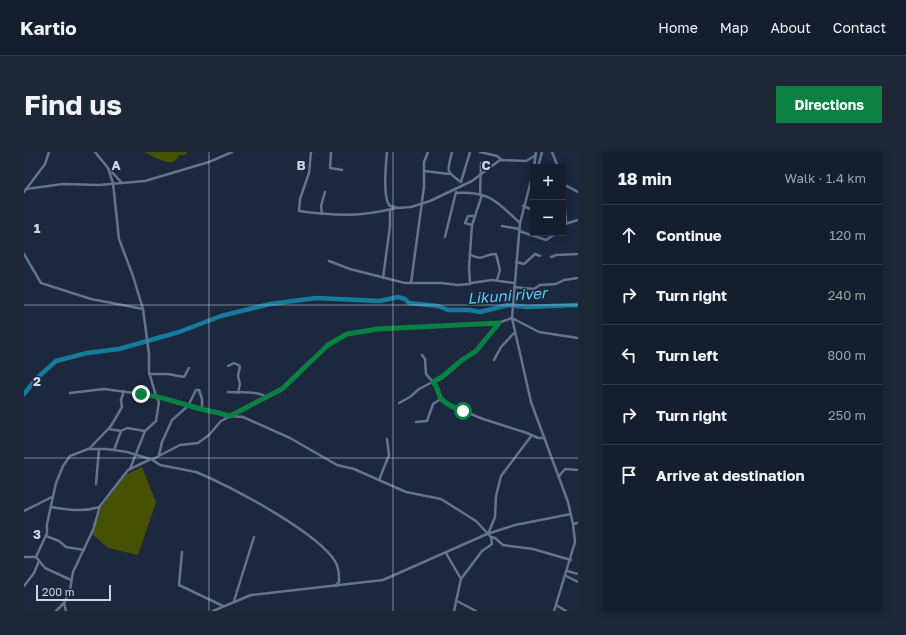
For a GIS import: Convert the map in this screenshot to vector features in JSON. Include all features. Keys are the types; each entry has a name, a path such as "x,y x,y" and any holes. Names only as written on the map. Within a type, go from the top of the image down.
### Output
{"street":[{"path":"24,192 42,168 49,152"},
{"path":"95,152 121,182"},
{"path":"26,189 63,184 94,185 137,182 157,178 208,162 232,152"},
{"path":"311,152 308,173 298,210 322,214 362,215 421,204 456,191 481,195 501,204 520,223"},
{"path":"331,152 330,168 342,170"},
{"path":"387,152 384,175 386,201 390,206 398,208"},
{"path":"411,284 424,171 428,152"},
{"path":"449,174 452,152"},
{"path":"445,237 456,191 461,184 470,152"},
{"path":"480,152 497,156 502,160 526,161 536,154"},
{"path":"539,164 542,152"},
{"path":"552,152 557,164"},
{"path":"534,164 536,154"},
{"path":"461,184 482,174 502,160"},
{"path":"471,283 469,268 472,226 481,195 481,163"},
{"path":"66,611 64,604 71,580 100,506 130,469 145,431 156,420 159,402 149,374 149,354 142,309 133,276 119,239 113,183 108,168"},
{"path":"424,171 449,174 461,184"},
{"path":"530,183 523,206 519,230 512,318 527,389 571,514 576,542"},
{"path":"566,186 578,192"},
{"path":"322,214 320,210 325,192"},
{"path":"523,206 530,209"},
{"path":"383,278 390,226 390,210"},
{"path":"472,226 465,223 468,216 475,216"},
{"path":"566,225 578,220"},
{"path":"502,226 530,234"},
{"path":"535,236 546,240 552,236"},
{"path":"24,254 38,280 43,284 91,300 142,309"},
{"path":"471,255 478,258 483,258 496,254 500,262 500,270 497,280"},
{"path":"516,262 524,264 534,254 540,256"},
{"path":"551,257 556,255 578,254"},
{"path":"329,261 350,269 411,284 441,283 458,285 497,280 514,283"},
{"path":"514,287 534,288 540,285 556,284 564,280 578,278"},
{"path":"130,469 183,444 193,445 198,443 209,435 221,421 268,397 291,382 328,345 347,334 378,329 499,323 512,318 540,332 578,338"},
{"path":"399,403 419,389 442,377 462,360 476,351 499,323"},
{"path":"494,360 501,347 514,333"},
{"path":"422,356 425,359 426,374 433,382 442,398 451,406 538,438 545,438"},
{"path":"228,366 234,363 240,366 238,376 240,384 238,393"},
{"path":"149,374 168,374 184,377 189,368"},
{"path":"70,393 104,390 124,391 156,396 188,406 230,416 242,417 290,438 337,465 350,468 406,492 441,500 473,519 491,537 495,538 503,545 533,550 570,560"},
{"path":"159,455 162,442 172,420 188,406 194,392 197,390 202,399 202,409"},
{"path":"88,449 108,429 122,407 122,395 124,391"},
{"path":"228,392 254,392 268,397"},
{"path":"416,422 426,421 433,404 442,398"},
{"path":"108,429 120,431 127,428 145,431"},
{"path":"114,450 120,431"},
{"path":"488,534 495,517 496,496 501,476 532,435"},
{"path":"379,480 389,455 387,439"},
{"path":"36,557 46,536 56,483 67,459 73,454 88,449 114,450 136,455 160,465 196,472 210,478 295,526 318,543 334,560 339,574 339,582 335,586"},
{"path":"96,484 100,449"},
{"path":"558,477 565,469 578,470"},
{"path":"24,511 53,497"},
{"path":"51,507 72,511 90,510 100,506"},
{"path":"213,611 251,595 383,580 446,554 488,534 515,525 571,514"},
{"path":"573,524 578,523"},
{"path":"46,536 59,540 66,547 84,550"},
{"path":"234,601 254,537"},
{"path":"454,611 461,580 482,551 492,544 491,537"},
{"path":"554,611 578,538"},
{"path":"182,552 180,586 224,606"},
{"path":"446,554 461,580"},
{"path":"24,557 36,557 45,568 71,580"},
{"path":"24,586 34,573 39,560"},
{"path":"567,571 578,574"},
{"path":"566,576 578,582"},
{"path":"456,601 476,611"},
{"path":"56,611 64,604"},
{"path":"556,605 566,611"}],"green space":[{"path":"145,152 187,152 186,155 180,155 173,162 167,162"},
{"path":"142,467 156,502 138,555 108,548 92,534 102,506 125,475"}],"waterway":[{"name":"Likuni river","path":"24,394 36,379 56,361 87,353 119,349 179,332 221,316 270,304 316,298 380,301 398,297 405,299 409,303 438,306 448,310 470,310 480,312 508,305 527,307 578,305"}],"route":[{"path":"141,394 171,399 192,407 211,410 230,416 282,389 300,374 328,345 347,334 378,329 472,323 499,323 476,351 462,360 442,377 433,382 439,390 439,396 447,404 463,411"}]}
